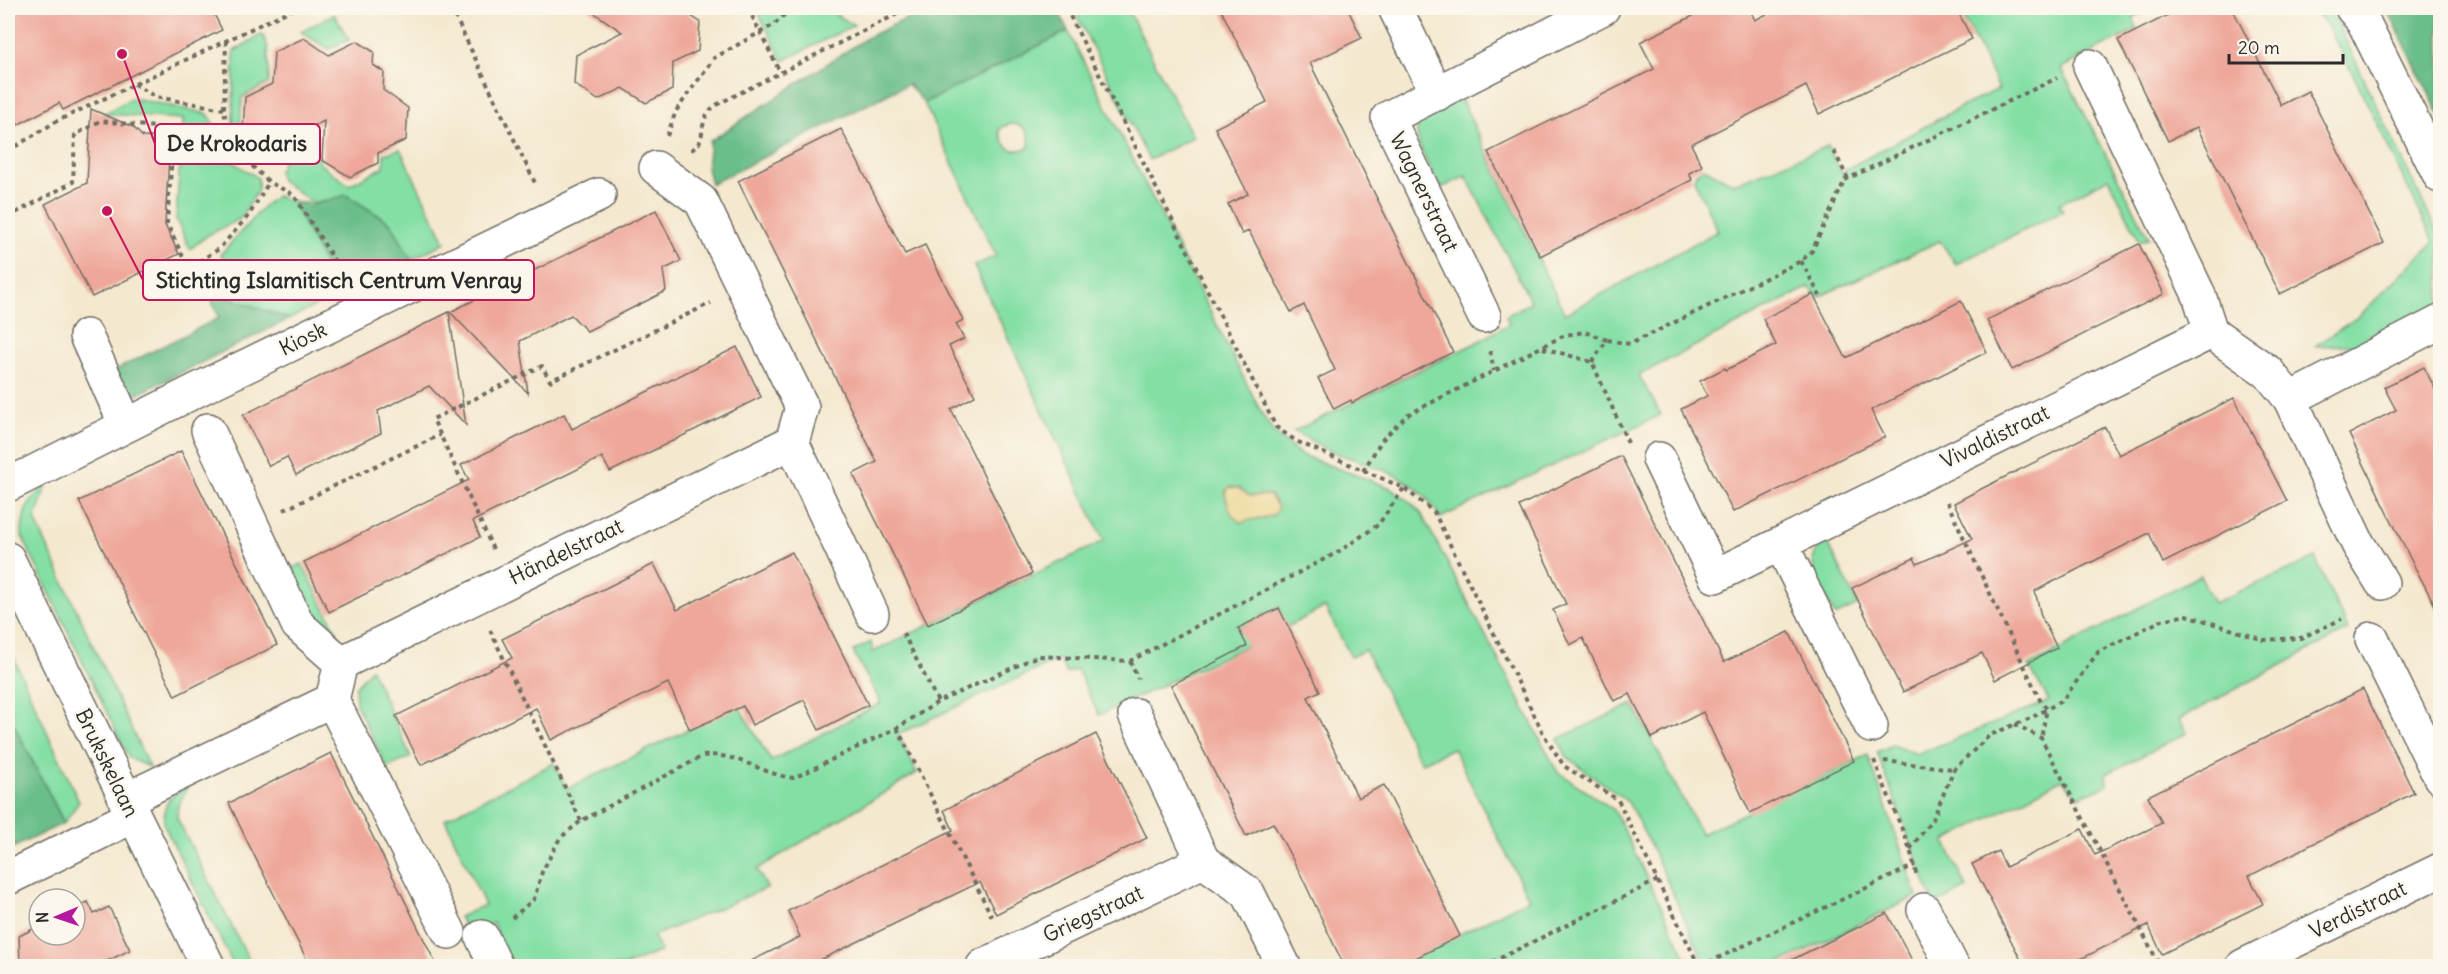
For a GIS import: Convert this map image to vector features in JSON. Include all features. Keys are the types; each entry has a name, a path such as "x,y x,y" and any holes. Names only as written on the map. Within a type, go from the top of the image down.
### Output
{"street":[{"path":"1395,8 1437,94"},
{"name":"Wagnerstraat","path":"1484,316 1388,118 1602,8"},
{"path":"2352,8 2363,21 2440,176"},
{"path":"2090,66 2199,295 2211,332 2268,372 2290,399 2358,544 2382,583"},
{"path":"656,168 701,201 744,287 802,407 792,442 872,614"},
{"name":"Kiosk","path":"8,485 126,425 599,195"},
{"path":"2290,399 2440,322"},
{"name":"Vivaldistraat","path":"1659,459 1715,576 2211,332"},
{"path":"86,336 126,425"},
{"path":"208,430 298,625 340,663 332,700 449,932"},
{"name":"Händelstraat","path":"340,663 792,442"},
{"path":"1781,544 1871,726"},
{"name":"Brukskelaan","path":"8,559 208,966"},
{"path":"2372,639 2440,777"},
{"path":"8,878 129,808 332,700"},
{"path":"1135,715 1203,861 1248,893 1284,966"},
{"name":"Griegstraat","path":"997,960 1203,861"},
{"name":"Verdistraat","path":"2243,966 2440,870"},
{"path":"1924,910 1952,966"},
{"path":"482,937 496,966"}],"path":[{"path":"8,151 57,121 295,8"},
{"path":"451,8 552,218"},
{"path":"748,8 780,72"},
{"path":"656,168 676,111 714,58 775,24 791,8"},
{"path":"844,8 854,11 860,8"},
{"path":"656,168 698,145 702,139 705,118 718,104 909,8"},
{"path":"1066,8 1276,427 1296,441 1404,488 1434,512 1544,735 1564,766 1618,800 1700,966 1915,865"},
{"path":"226,41 224,109 230,144 269,182 294,195 365,309"},
{"path":"1363,471 1382,440 1407,415 1565,335 1586,332 1607,340 1630,344 1801,261 1812,251 1845,180 2070,72 2090,66"},
{"path":"134,84 156,97 224,109"},
{"path":"8,217 73,182 75,135 100,121 174,129 167,223 188,268 188,282"},
{"path":"1834,151 1848,179"},
{"path":"188,268 219,249 249,215 269,182"},
{"path":"1801,261 1820,296"},
{"path":"507,581 433,419 542,366 550,381 744,287"},
{"path":"1592,362 1607,340"},
{"path":"1542,348 1592,362 1640,467 1659,459"},
{"path":"252,526 440,435"},
{"path":"1931,468 2041,702 2047,709"},
{"path":"482,937 510,919 534,898 542,872 560,838 581,822 703,756 713,754 732,757 777,776 794,778 897,728 938,702 1038,656 1130,661 1338,552 1378,525 1404,488"},
{"path":"474,597 581,822"},
{"path":"872,614 894,614 938,702"},
{"path":"1910,849 1933,819 1954,769 1990,735 2063,700 2098,652 2162,620 2187,615 2264,640 2301,638 2344,618"},
{"path":"2041,738 2047,709"},
{"path":"2015,724 2041,738 2160,966"},
{"path":"1871,726 1862,729 1910,849 1924,910"},
{"path":"897,728 997,960"},
{"path":"1874,759 1954,769"},
{"path":"1484,966 1658,880"}],"green space":[{"path":"756,8 809,8 813,10 824,8 854,25 783,61"},
{"path":"929,8 1057,8 1068,31 924,103 908,84 711,184 707,168 710,141 868,37"},
{"path":"1073,8 1127,8 1193,137 1149,160"},
{"path":"1959,8 2153,8 2133,17 2137,29 2061,68 2149,238 2140,242 2109,178 2059,204 2063,211 1956,264 1940,241 1818,297 1809,287 1639,375 1661,415 1440,518 1431,503 1407,482 1393,474 1326,449 1294,431 1478,342 1509,324 1506,316 1531,302 1466,176 1441,188 1427,163 1417,131 1418,123 1431,110 1459,95 1565,314 1718,231 1694,180 1696,173 1704,168 1734,184 1828,146 1841,172 1999,89"},
{"path":"2311,8 2322,8 2338,24 2440,239 2440,304 2355,345 2315,346 2359,316 2434,242 2353,74 2325,22"},
{"path":"2385,8 2440,8 2440,116 2393,21"},
{"path":"334,14 349,40 329,49 301,32"},
{"path":"1068,31 1263,416 1274,433 1301,455 1391,488 1421,513 1557,771 1614,810 1690,966 1397,966 1529,899 1453,748 1421,763 1365,650 1351,657 1325,607 1287,627 1279,607 1239,628 1248,645 1099,715 1077,669 1066,673 1059,659 898,734 917,773 757,869 767,888 653,936 661,951 625,966 511,966 493,923 469,934 459,917 485,905 445,819 554,763 567,789 738,705 771,761 881,703 853,651 871,642 873,652 1104,541 974,266 996,256 924,103","holes":["1010,124 1026,130 1029,147 1013,150 1006,146 999,131","1238,488 1250,496 1270,495 1265,518 1251,519 1242,523"]},
{"path":"262,34 268,47 269,83 242,97 240,132 233,134 234,51"},
{"path":"132,98 208,114 227,156 258,178 258,190 240,219 208,235 190,249 176,219 183,119 104,114"},
{"path":"299,142 319,158 319,163 349,185 384,167 384,154 400,149 445,242 411,260 391,223 346,195 315,204 282,181 278,173 284,159"},
{"path":"346,195 391,223 411,260 340,294 293,202 315,204"},
{"path":"277,196 293,202 340,294 289,319 207,290 232,278 221,254 265,205"},
{"path":"207,290 289,319 128,399 113,371 219,318"},
{"path":"47,485 35,520 149,767 129,758 22,536 27,507"},
{"path":"1826,539 1858,605 1835,616 1819,586 1813,566 1818,548"},
{"path":"2315,558 2348,630 2179,719 2187,733 2106,774 2107,785 2078,797 2062,779 1945,841 1967,888 1934,905 1877,752 1892,745 1918,754 2049,701 2029,666 2200,575 2214,603"},
{"path":"302,564 342,642 316,628 290,569"},
{"path":"8,646 79,802 64,823 8,713"},
{"path":"371,669 411,757 387,768 356,704 355,687"},
{"path":"1633,704 1701,834 1868,755 1917,896 1773,966 1706,966 1652,848 1628,802 1567,757 1558,739"},
{"path":"8,713 64,823 8,850"},
{"path":"189,785 178,806 177,818 252,966 234,966 164,825 166,805 169,800"}],"sand":[{"path":"1230,487 1238,488 1250,496 1270,495 1278,507 1274,515 1242,523 1238,521 1232,514 1227,501 1225,492"}],"building":[{"path":"8,8 211,8 222,30 63,110 59,103 8,130"},
{"path":"587,8 679,8 700,22 698,51 673,63 672,90 646,103 623,88 598,100 574,84 576,55 622,32"},
{"path":"1220,8 1347,8 1362,38 1310,63 1453,352 1352,403 1351,400 1334,409 1318,378 1335,370 1304,305 1291,312 1249,231 1242,234 1228,204 1248,194 1215,128 1267,102"},
{"path":"1709,8 1749,8 1755,20 1779,8 1956,8 1972,39 1819,114 1806,86 1691,144 1702,166 1689,173 1692,180 1540,256 1488,152 1654,69 1640,42"},
{"path":"2182,8 2232,8 2281,105 2308,91 2384,243 2280,294 2197,127 2168,141 2118,40"},
{"path":"304,38 329,55 357,41 374,52 373,65 384,72 383,90 408,108 406,140 378,153 378,163 350,177 322,160 324,121 270,147 243,130 245,97 272,84 274,52"},
{"path":"91,109 133,127 143,137 170,138 165,225 179,254 92,297 45,204 87,183"},
{"path":"841,129 905,254 925,245 963,320 956,324 964,339 949,346 975,396 951,409 1032,574 928,625 853,474 877,462 738,181"},
{"path":"656,210 681,261 663,270 666,291 587,331 571,315 520,341 528,393 450,312"},
{"path":"2139,244 2164,294 2012,370 1987,320"},
{"path":"1813,294 1846,358 1961,301 1987,352 1871,410 1885,437 1733,512 1681,409 1707,396 1700,381 1776,345 1763,319"},
{"path":"449,312 466,425 429,386 378,411 381,433 296,475 287,457 269,466 243,415"},
{"path":"737,347 761,397 610,472 602,457 473,521 480,537 329,612 304,562 469,480 461,465 564,414 572,429"},
{"path":"2424,367 2440,399 2440,615 2349,434 2396,410 2384,387"},
{"path":"2234,398 2287,501 2163,563 2149,533 2035,591 2041,616 2057,648 1995,680 1982,653 1903,692 1852,588 1914,558 1917,564 1972,539 1954,503 2105,427 2119,455"},
{"path":"181,451 277,645 175,696 79,501"},
{"path":"1621,456 1724,662 1789,632 1854,761 1750,813 1703,712 1652,738 1630,694 1614,701 1583,638 1570,645 1553,610 1566,604 1519,506"},
{"path":"792,552 868,705 819,730 804,700 752,725 743,706 690,730 668,683 551,740 536,708 421,765 396,716 512,658 502,639 654,564 677,610"},
{"path":"1279,608 1320,691 1308,697 1358,798 1384,785 1460,936 1400,966 1344,966 1301,875 1273,823 1246,836 1171,685 1247,646 1238,628"},
{"path":"2363,689 2414,793 2249,876 2263,904 2162,954 2148,925 2067,966 2024,966 1972,864 1998,851 2006,867 2082,829 2095,855 2162,823 2148,796"},
{"path":"1096,734 1147,838 996,914 980,882 808,966 741,966 800,937 788,911 953,830 944,810"},
{"path":"331,753 437,966 310,966 248,843 229,803"},
{"path":"87,902 94,914 109,907 130,950 97,966 20,966 19,936 27,932 27,947 87,947"},
{"path":"1887,913 1915,966 1779,966"}],"place":[{"name":"De Krokodaris","path":"122,54"},
{"name":"Stichting Islamitisch Centrum Venray","path":"107,211"}]}
